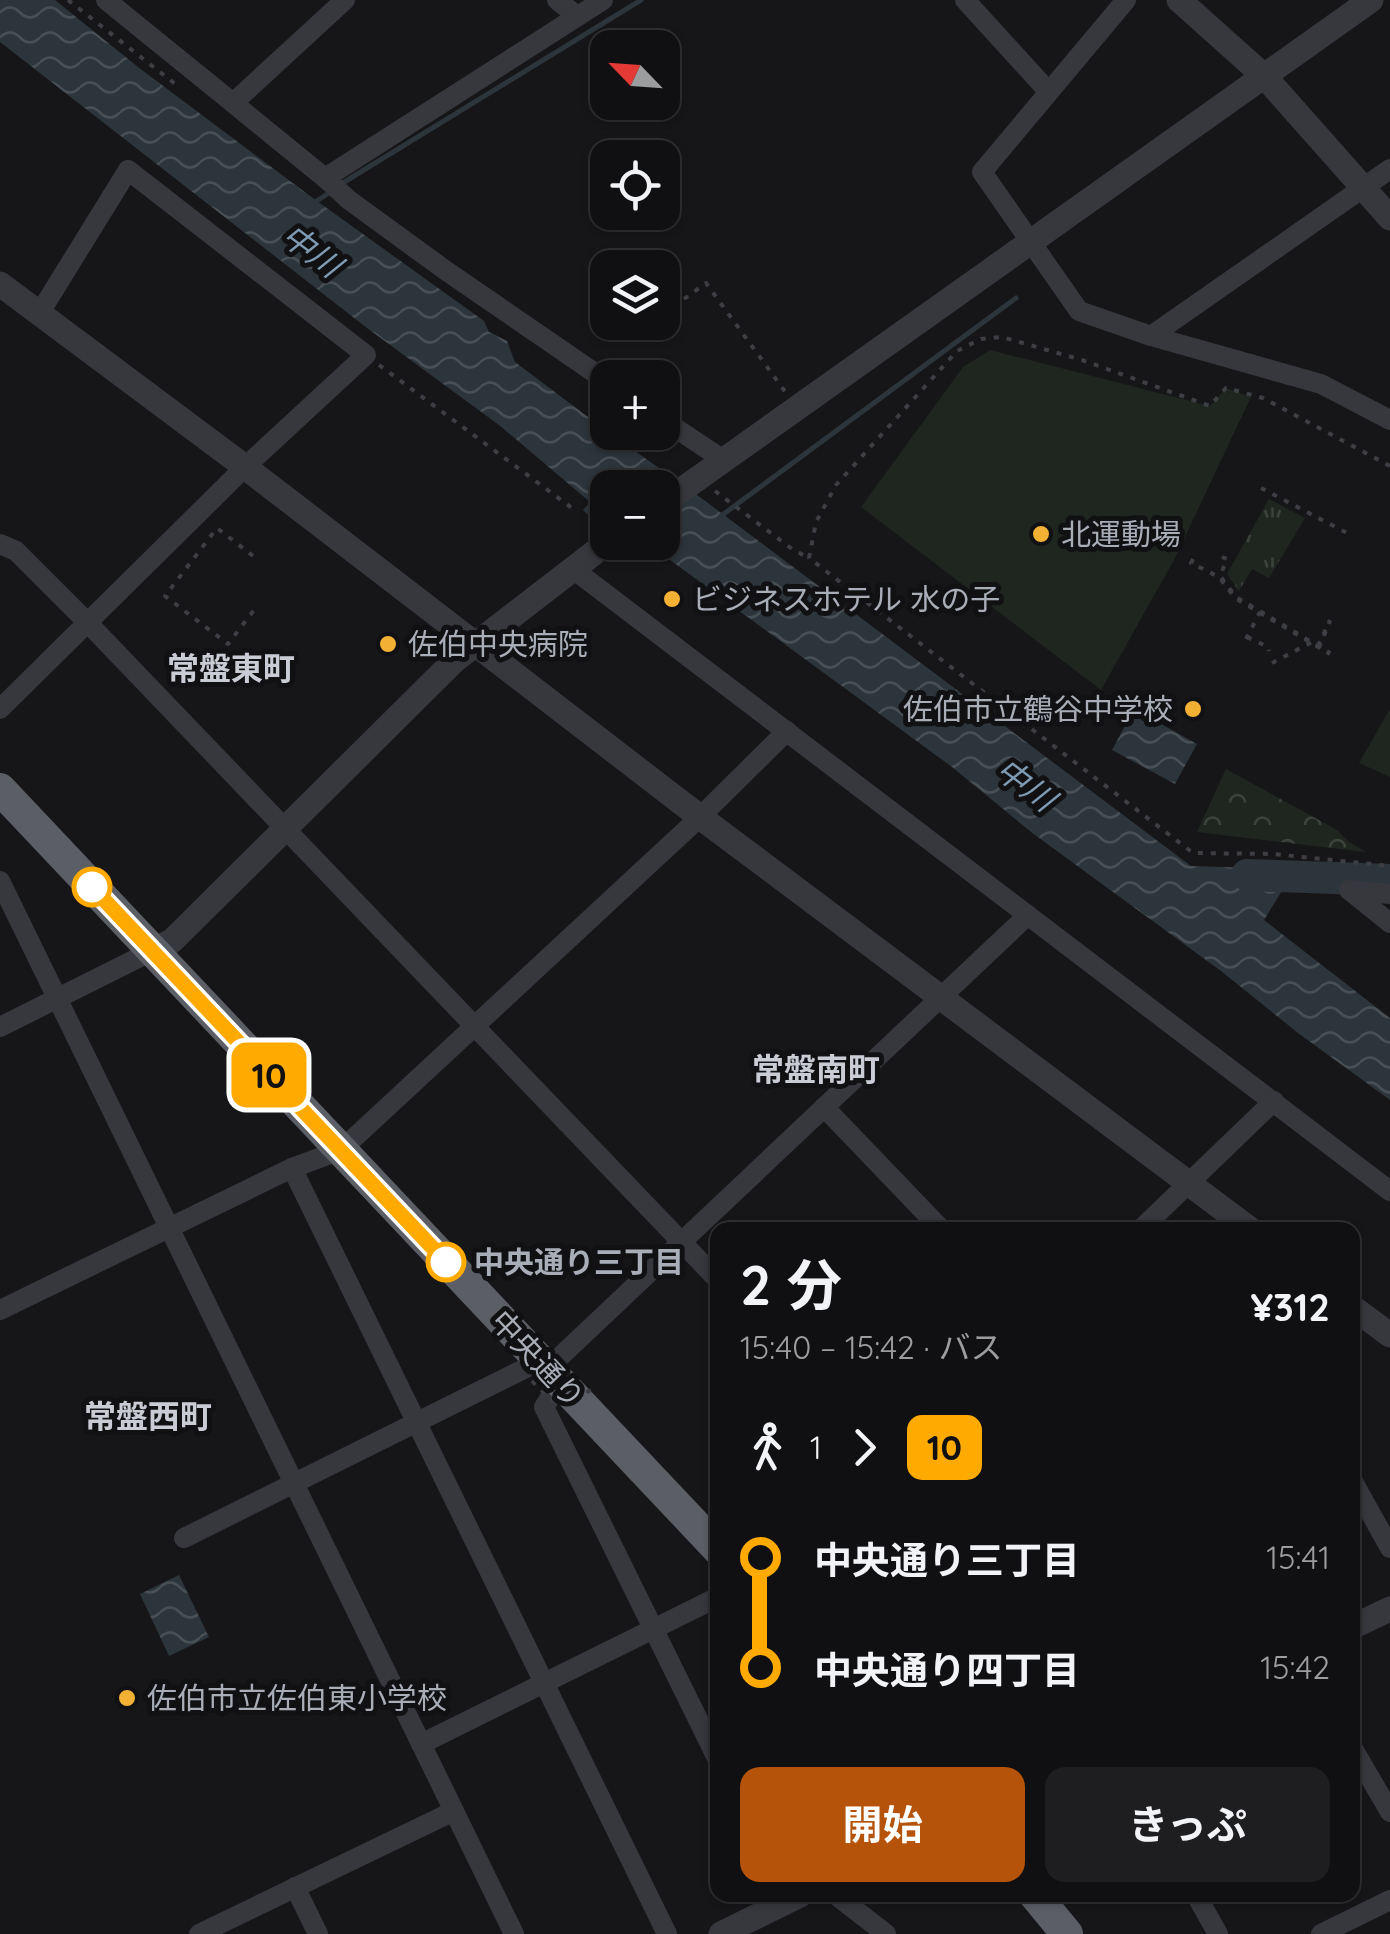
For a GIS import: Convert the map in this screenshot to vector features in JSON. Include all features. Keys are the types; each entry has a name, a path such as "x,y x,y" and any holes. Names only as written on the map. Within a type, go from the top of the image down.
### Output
{"highway":[{"name":"中央通り","path":"0,789 545,1373 710,1541"},
{"path":"1041,1902 1067,1934"}],"street":[{"path":"106,0 332,185 445,270 590,370"},
{"path":"233,102 344,0"},
{"path":"558,0 577,16"},
{"path":"332,185 603,0"},
{"path":"965,0 1048,91"},
{"path":"1126,0 982,172 1079,311 1150,336 1321,384 1390,420"},
{"path":"1179,0 1264,76 1390,218"},
{"path":"680,492 1371,0"},
{"path":"1150,336 1390,169"},
{"path":"0,709 245,467 366,355 128,170 39,314"},
{"path":"0,284 700,817 1241,1222"},
{"path":"680,430 725,461"},
{"path":"0,544 16,551 88,623 710,1272"},
{"path":"0,1027 172,941 475,643 590,556"},
{"path":"573,569 1390,1191"},
{"path":"0,1310 292,1168 340,1150 700,817 787,731"},
{"path":"0,880 514,1934"},
{"path":"1390,894 1349,890 1390,922"},
{"path":"184,1538 416,1422 545,1373 1028,915"},
{"path":"1149,1222 1274,1101"},
{"path":"824,1108 934,1222"},
{"path":"292,1168 666,1934"},
{"path":"1360,1313 1390,1335"},
{"path":"545,1373 544,1407 710,1744"},
{"path":"1360,1494 1390,1548"},
{"path":"420,1744 710,1601"},
{"path":"1360,1622 1390,1609"},
{"path":"1360,1761 1390,1812"},
{"path":"199,1934 223,1929 295,1888 454,1811"},
{"path":"295,1888 318,1934"},
{"path":"1321,1934 1390,1900"},
{"path":"721,1934 786,1902"},
{"path":"845,1902 886,1934"},
{"path":"1200,1902 1218,1934"}],"path":[{"path":"684,299 706,283 788,397"},
{"path":"809,558 816,522 836,486 957,351 981,338 1002,337 1082,360 1210,406 1226,388 1263,398 1390,466"},
{"path":"366,355 576,511"},
{"path":"1261,488 1349,534"},
{"path":"724,498 809,558 1192,853 1273,854 1390,866"},
{"path":"252,556 217,528 165,596 228,644 258,606"},
{"path":"1222,557 1228,559 1220,576 1236,598 1319,647"},
{"path":"1194,559 1191,563 1219,577 1234,598 1330,654"},
{"path":"1260,612 1246,638 1268,647 1269,652"},
{"path":"1319,647 1330,620"},
{"path":"1272,662 1312,642"},
{"path":"545,1373 555,1403 592,1390"}],"green space":[{"name":"北運動場","path":"990,350 1210,406 1226,388 1251,397 1174,560 1101,690 861,507 963,367"},
{"path":"1269,499 1305,518 1269,578 1252,569 1239,591 1227,574"},
{"path":"1390,709 1390,777 1359,763"},
{"path":"1226,769 1337,830 1366,852 1197,832"}],"water":[{"name":"中川","path":"0,0 55,0 310,196 484,321 489,332 507,341 515,362 590,418 590,450 633,450 662,470 590,470 590,502 499,425 367,328 0,42"},
{"name":"中川","path":"680,483 1191,866 1287,869 1288,881 1264,920 1390,1018 1390,1100 1031,832 952,767 670,560 680,560"},
{"path":"1134,709 1197,744 1175,784 1112,750"},
{"path":"179,1575 209,1637 169,1656 140,1594"}],"waterway":[{"path":"341,184 641,0"},
{"path":"312,204 332,191"},
{"path":"721,516 1016,298"},
{"path":"1247,875 1390,880"}],"bus line":[{"name":"10","path":"92,887 446,1262"}],"place":[{"name":"北運動場","path":"1041,534"},
{"name":"ビジネスホテル 水の子","path":"672,599"},
{"name":"佐伯中央病院","path":"388,644"},
{"name":"佐伯市立鶴谷中学校","path":"1193,709"},
{"name":"中央通り三丁目","path":"446,1262"},
{"name":"佐伯市立佐伯東小学校","path":"127,1698"}],"district":[{"name":"常盤東町","path":"231,668"},
{"name":"常盤南町","path":"816,1069"},
{"name":"常盤西町","path":"148,1416"}]}
